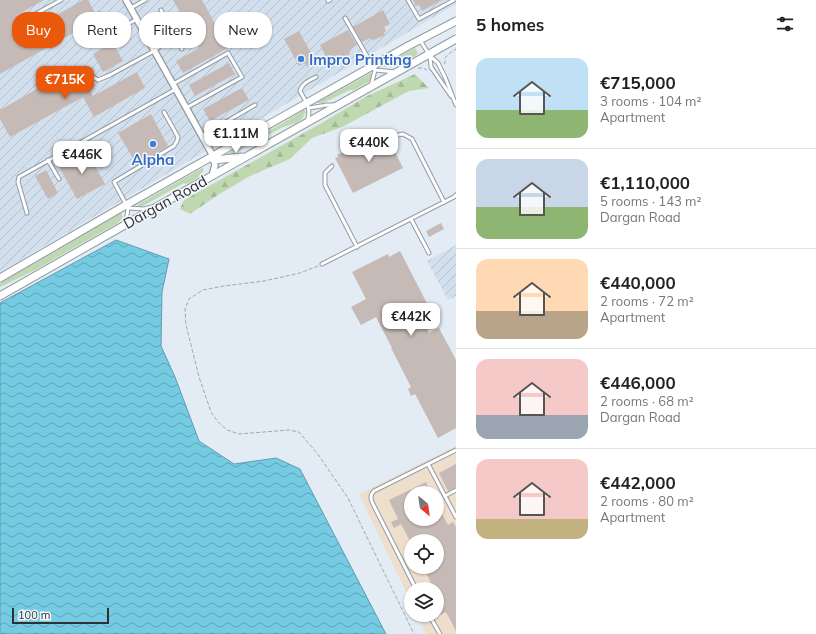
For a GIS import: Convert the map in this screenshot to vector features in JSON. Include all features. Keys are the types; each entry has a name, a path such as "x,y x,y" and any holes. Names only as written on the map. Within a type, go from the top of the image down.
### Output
{"street":[{"path":"126,0 214,158 212,176"},
{"name":"Dargan Road","path":"0,278 308,106 420,40 456,21"},
{"name":"Dargan Road","path":"0,296 456,39"},
{"path":"214,158 246,156"}],"lane":[{"path":"39,12 61,0"},
{"path":"130,8 145,0"},
{"path":"408,0 419,19 454,0"},
{"path":"345,18 374,68 371,87"},
{"path":"131,22 136,19"},
{"path":"420,40 429,55 438,63 456,105"},
{"path":"90,73 98,80 110,75 158,48"},
{"path":"27,213 18,179 20,176 175,87 228,53 242,77 186,108"},
{"path":"429,55 431,67 454,100"},
{"path":"374,68 397,72"},
{"path":"306,123 309,118 308,106 300,91 305,83 316,76"},
{"path":"308,106 339,105"},
{"path":"202,136 254,106"},
{"path":"126,224 127,207 114,182 174,146 177,142 178,136 164,112"},
{"path":"388,137 403,134 412,139 444,202"},
{"path":"48,160 59,179"},
{"path":"332,166 325,172 324,185 357,247"},
{"path":"322,264 455,196"},
{"path":"127,207 144,208 160,205"},
{"path":"411,219 429,253"},
{"path":"412,582 371,500 371,496 374,491 456,450"},
{"path":"428,464 456,517"},
{"path":"445,496 456,490"},
{"path":"433,622 440,634"}],"path":[{"path":"322,264 300,273 264,281 203,290 190,299 185,309 186,325 195,362 211,412 218,422 227,430 239,434 289,430 299,432 317,453 348,498 414,634"}],"shaded area":[{"path":"0,0 456,0 456,4 0,272"},
{"path":"456,245 456,296 448,300 427,261"},
{"path":"456,446 456,634 426,634 420,622 444,622 444,582 404,582 404,587 359,494"}],"green space":[{"path":"415,48 418,53 415,56 389,66 381,67"},
{"path":"371,73 372,75 370,81 354,90 350,90 323,103 316,103"},
{"path":"415,74 429,88 409,91 342,127 312,138 290,159 250,176 190,214 180,209 184,200 367,96"},
{"path":"304,110 306,112 302,119 296,123 283,127 228,156 227,154"},
{"path":"202,168 204,169 203,172 194,180 186,184 184,183 141,207 137,205"},
{"path":"121,213 123,217 118,223 35,270 0,287 0,284 7,279"}],"water":[{"path":"116,240 169,259 162,292 161,346 175,377 199,441 234,464 276,458 300,469 386,634 0,634 0,303"}],"building":[{"path":"0,0 44,0 22,12 12,12 12,48 46,48 0,74"},
{"path":"83,0 88,0 94,12 73,12 73,33 65,38 65,12 62,12"},
{"path":"173,0 202,0 214,22 214,48 228,48 183,73 176,61 199,48 206,48 206,12 180,12"},
{"path":"413,0 442,0 422,11 419,5 416,6"},
{"path":"383,10 390,24 384,27 386,31 384,33 385,35 374,40 371,40 370,38 362,42 353,27"},
{"path":"348,30 357,45 350,49 350,54 339,60 336,60 335,57 328,61 320,45"},
{"path":"299,31 316,62 307,67 305,63 299,66 284,39"},
{"path":"104,48 116,48 123,61 103,72 93,54"},
{"path":"229,63 235,74 195,96 189,85"},
{"path":"77,66 93,96 137,72 145,88 94,117 83,97 10,137 0,119 0,110"},
{"path":"242,88 249,100 210,121 203,109"},
{"path":"151,114 168,146 137,165 118,133"},
{"path":"385,133 386,139 389,140 403,168 353,193 335,158 343,152 344,154"},
{"path":"87,151 105,184 77,199 59,167"},
{"path":"46,170 58,193 48,199 35,176"},
{"path":"441,223 444,229 429,237 426,231"},
{"path":"400,251 433,315 423,320 429,333 439,328 456,360 456,428 438,438 415,394 411,396 408,389 411,387 376,317 361,325 351,307 366,299 352,272 388,254 389,257"},
{"path":"456,464 456,487 448,491 439,473"},
{"path":"426,482 428,486 418,486"},
{"path":"404,493 404,526 444,526 444,517 448,525 453,522 456,527 456,631 446,612 444,613 444,582 430,582 426,574 444,574 444,534 406,534 401,524 394,528 391,522 398,519 389,500"}],"place":[{"name":"Impro Printing","path":"301,59"},
{"name":"Alpha","path":"153,144"}]}
